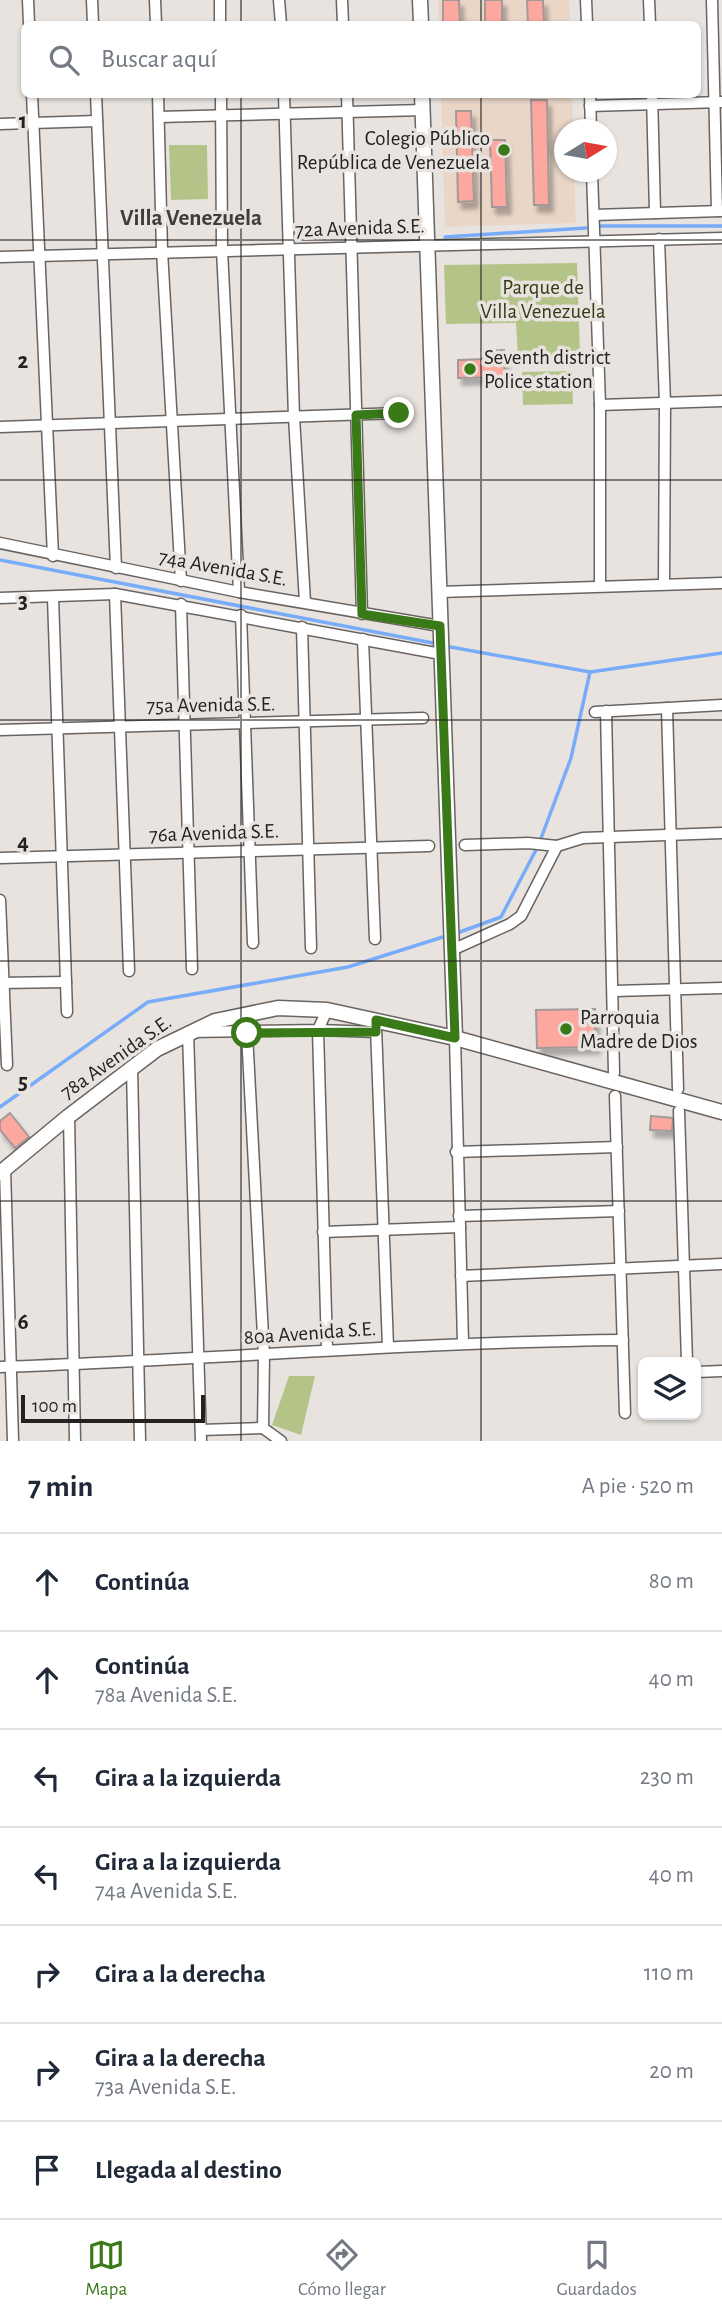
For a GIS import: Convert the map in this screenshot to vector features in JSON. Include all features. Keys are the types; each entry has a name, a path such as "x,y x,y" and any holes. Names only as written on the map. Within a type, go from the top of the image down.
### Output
{"street":[{"path":"28,0 29,21"},
{"path":"92,0 93,21"},
{"path":"155,0 156,21"},
{"path":"220,0 220,21"},
{"path":"279,0 281,21"},
{"path":"342,0 343,21"},
{"path":"420,0 421,21"},
{"path":"586,0 587,21"},
{"path":"649,0 650,21"},
{"path":"594,215 719,211 718,102 712,0"},
{"path":"32,98 53,556"},
{"path":"96,98 100,253 116,568"},
{"path":"158,98 162,251 181,581"},
{"path":"220,98 222,250 239,592"},
{"path":"284,98 294,417 305,602"},
{"path":"347,98 362,614"},
{"path":"422,98 463,1342"},
{"path":"652,99 655,213"},
{"path":"591,119 590,100 718,102"},
{"path":"159,117 423,110"},
{"path":"0,124 97,121"},
{"path":"593,182 600,405 600,586"},
{"name":"72a Avenida S.E.","path":"0,257 722,238"},
{"path":"659,239 665,403 664,584"},
{"path":"600,405 722,401"},
{"path":"0,426 399,413"},
{"name":"74a Avenida S.E.","path":"0,544 239,592 440,626"},
{"path":"439,592 722,583"},
{"path":"116,594 129,971"},
{"name":"74a Avenida S.E.","path":"0,598 116,594 441,654"},
{"path":"53,597 67,1012"},
{"path":"181,604 192,969"},
{"path":"241,615 253,943"},
{"path":"302,627 311,948"},
{"path":"363,639 375,939"},
{"path":"614,1073 609,836 600,712 722,705"},
{"path":"667,708 678,1089"},
{"name":"75a Avenida S.E.","path":"0,730 424,718"},
{"path":"465,845 528,843 557,846 583,838 722,833"},
{"name":"76a Avenida S.E.","path":"0,858 429,846"},
{"path":"451,939 510,924 521,916 557,846"},
{"path":"0,900 7,1065"},
{"path":"2,983 66,982"},
{"path":"614,991 722,988"},
{"name":"78a Avenida S.E.","path":"3,1171 132,1068 188,1032 251,1012 278,1008 327,1010 376,1026 455,1038 722,1112"},
{"path":"327,1010 318,1030 327,1349"},
{"path":"281,1441 263,1428 201,1435 201,1359 188,1032 247,1033 376,1026 388,1348"},
{"path":"247,1033 264,1355 263,1428"},
{"path":"132,1068 140,1441"},
{"path":"615,1096 625,1413"},
{"path":"679,1111 687,1357"},
{"path":"69,1116 75,1441"},
{"path":"456,1152 617,1147"},
{"path":"3,1171 5,1366 13,1441"},
{"path":"323,1232 384,1230 459,1221 619,1212"},
{"path":"461,1276 722,1264"},
{"name":"80a Avenida S.E.","path":"5,1366 201,1359 463,1342 623,1340"},
{"path":"701,1372 722,1371"}],"shaded area":[{"path":"438,0 569,0 570,21 439,21"},
{"name":"Colegio Público República de Venezuela","path":"441,98 572,98 573,119 554,119 554,182 574,182 576,223 445,227"}],"green space":[{"path":"169,145 207,145 208,199 171,200"},
{"name":"Parque de Villa Venezuela","path":"577,263 580,356 518,358 516,323 446,324 444,265"},
{"path":"572,371 573,404 523,405 522,372"},
{"path":"289,1376 315,1376 301,1435 272,1425"}],"building":[{"path":"443,0 459,0 460,21 443,21"},
{"path":"485,0 502,0 502,21 485,21"},
{"path":"527,0 543,0 544,21 528,21"},
{"path":"531,100 547,100 549,205 534,205"},
{"path":"456,111 471,111 474,201 458,202"},
{"path":"490,140 505,140 507,207 492,207"},
{"path":"504,350 505,377 458,378 458,360 486,359 486,351"},
{"name":"Parroquia Madre de Dios","path":"595,1009 596,1047 537,1048 536,1010"},
{"path":"10,1113 29,1137 15,1148 0,1130 0,1121"},
{"path":"651,1116 673,1118 672,1131 650,1130"}],"waterway":[{"path":"600,226 722,226"},
{"path":"445,237 586,228"},
{"path":"0,560 438,644"},
{"path":"445,646 590,672 722,653"},
{"path":"540,841 571,758 590,672"},
{"path":"457,933 501,917 537,848"},
{"path":"0,1107 148,1002 348,967 446,936"}],"place":[{"name":"Colegio Público República de Venezuela","path":"504,150"},
{"name":"Seventh district Police station","path":"470,369"},
{"name":"Parroquia Madre de Dios","path":"566,1029"}],"district":[{"name":"Villa Venezuela","path":"191,218"}],"route":[{"path":"247,1033 318,1030 376,1032 376,1020 455,1038 440,626 362,614 356,415 399,413"}]}
